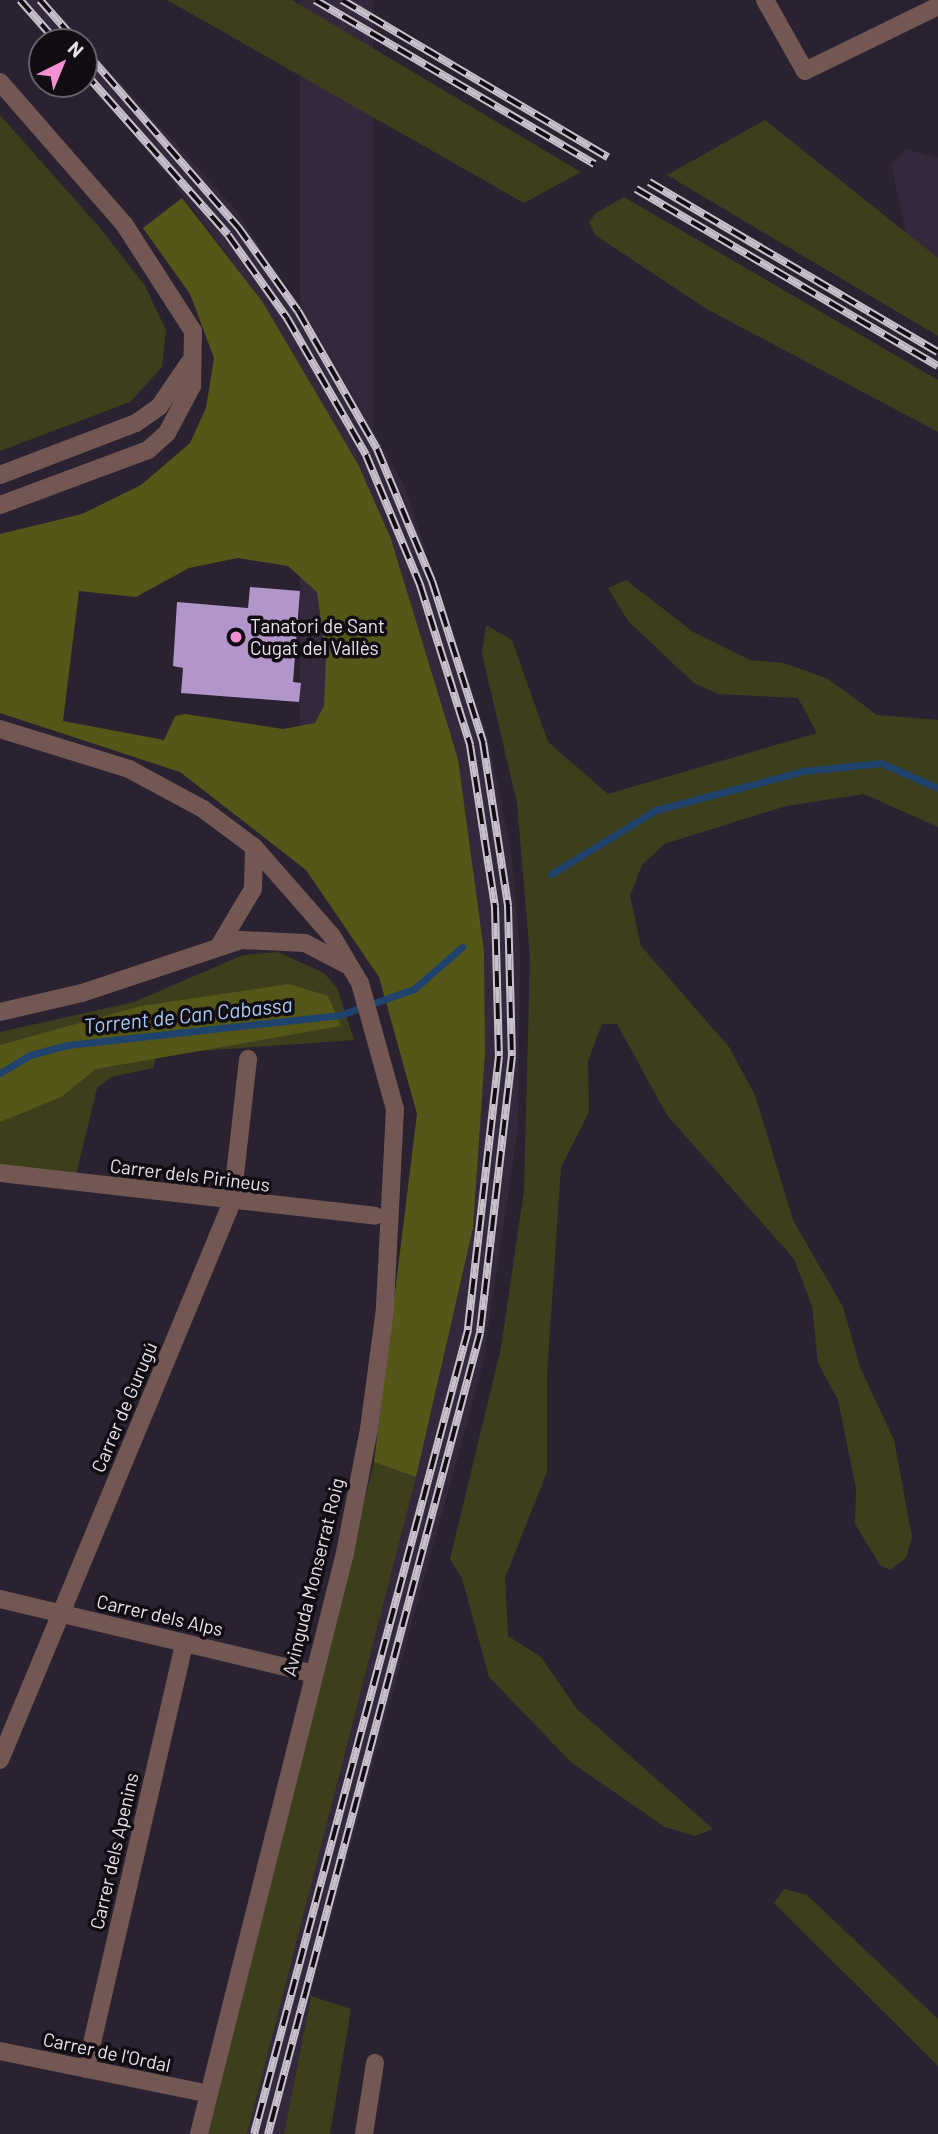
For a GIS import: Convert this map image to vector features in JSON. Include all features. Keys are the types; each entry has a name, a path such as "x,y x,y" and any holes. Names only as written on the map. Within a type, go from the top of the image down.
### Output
{"street":[{"path":"765,0 805,71 938,6"},
{"path":"0,82 154,263 193,331 192,386 167,433 148,450 0,505"},
{"path":"0,475 136,424 181,381 191,360"},
{"name":"Avinguda Monserrat Roig","path":"0,729 129,769 203,809 254,847 320,920 356,975 380,1037 395,1109 385,1309 345,1553 310,1673 205,2093 200,2134"},
{"path":"217,949 253,890 254,847"},
{"path":"0,1012 82,993 241,940 305,943 356,975"},
{"name":"Carrer de Gurugú","path":"0,1760 232,1202 248,1059"},
{"name":"Carrer dels Pirineus","path":"0,1173 232,1202 375,1216"},
{"name":"Carrer dels Alps","path":"0,1599 310,1673"},
{"name":"Carrer dels Apenins","path":"86,2069 184,1643"},
{"name":"Carrer de l'Ordal","path":"0,2050 205,2093"},
{"path":"364,2134 375,2063"}],"shaded area":[{"path":"16,0 45,0 70,28 41,28"},
{"path":"300,0 373,0 373,743 300,743"},
{"path":"98,58 235,209 335,362 404,485 489,742 511,850 520,950 518,1128 482,1368 313,1983 284,2134 247,2134 416,1477 473,1228 485,1053 484,951 458,759 391,539 358,464 262,301 163,169 98,94"},
{"path":"906,149 938,158 938,258 907,238 891,164"},
{"path":"182,198 262,301 358,464 391,539 458,759 484,951 485,1053 473,1228 416,1477 374,1462 417,1114 379,977 306,870 180,772 0,713 0,534 82,514 141,485 190,443 206,408 214,358 190,294 143,228","holes":["238,558 288,566 317,592 326,658 324,706 315,723 283,729 185,714 175,716 164,740 63,721 79,591 136,597 189,568"]},
{"path":"289,984 328,996 341,1026 96,1069 61,1097 0,1122 0,1045 141,1006"}],"green space":[{"path":"167,0 292,0 581,172 524,203"},
{"path":"0,115 101,229 145,286 166,330 162,367 130,402 0,451"},
{"path":"765,120 938,258 938,336 667,175"},
{"path":"624,197 938,380 938,432 705,308 595,235 589,222 596,213"},
{"path":"626,580 693,632 750,660 784,663 828,679 877,715 938,720 938,827 864,794 786,806 664,844 642,865 630,896 641,946 729,1047 755,1095 793,1220 843,1307 860,1367 894,1440 912,1537 906,1558 890,1570 880,1565 855,1524 856,1489 838,1400 818,1363 812,1306 794,1259 667,1115 617,1024 602,1024 588,1061 589,1112 561,1167 547,1375 547,1472 505,1578 508,1636 541,1657 577,1709 713,1829 695,1836 665,1827 572,1763 489,1677 462,1578 450,1559 501,1348 524,1190 530,957 517,803 482,654 486,625 512,640 548,742 608,794 817,733 798,698 718,694 694,683 628,621 608,588"},
{"path":"278,952 324,973 337,988 354,1040 157,1054 153,1068 111,1077 97,1088 74,1183 0,1173 0,1032 134,1002 243,955"},
{"path":"374,1462 416,1477 247,2134 208,2134"},
{"path":"784,1889 807,1895 938,2019 938,2066 774,1903"},
{"path":"311,1996 351,2009 330,2134 284,2134"}],"building":[{"name":"Tanatori de Sant Cugat del Vallès","path":"250,587 300,591 293,682 301,683 299,702 181,693 183,668 173,666 177,602 248,608"}],"waterway":[{"path":"551,874 656,810 804,771 881,763 938,788"},
{"name":"Torrent de Can Cabassa","path":"0,1073 30,1055 68,1045 340,1015 414,989 462,947"}],"railway":[{"path":"20,0 45,28"},
{"path":"40,0 65,28"},
{"path":"315,0 594,164"},
{"path":"342,0 608,157"},
{"path":"98,66 238,227 298,311 377,449 432,581 483,742 508,906 512,1056 480,1333 268,2134"},
{"path":"98,88 228,235 287,318 366,455 420,585 470,745 495,907 499,1056 468,1330 254,2134"},
{"path":"649,182 938,352"},
{"path":"636,189 938,366"}],"place":[{"name":"Tanatori de Sant Cugat del Vallès","path":"236,637"}]}
